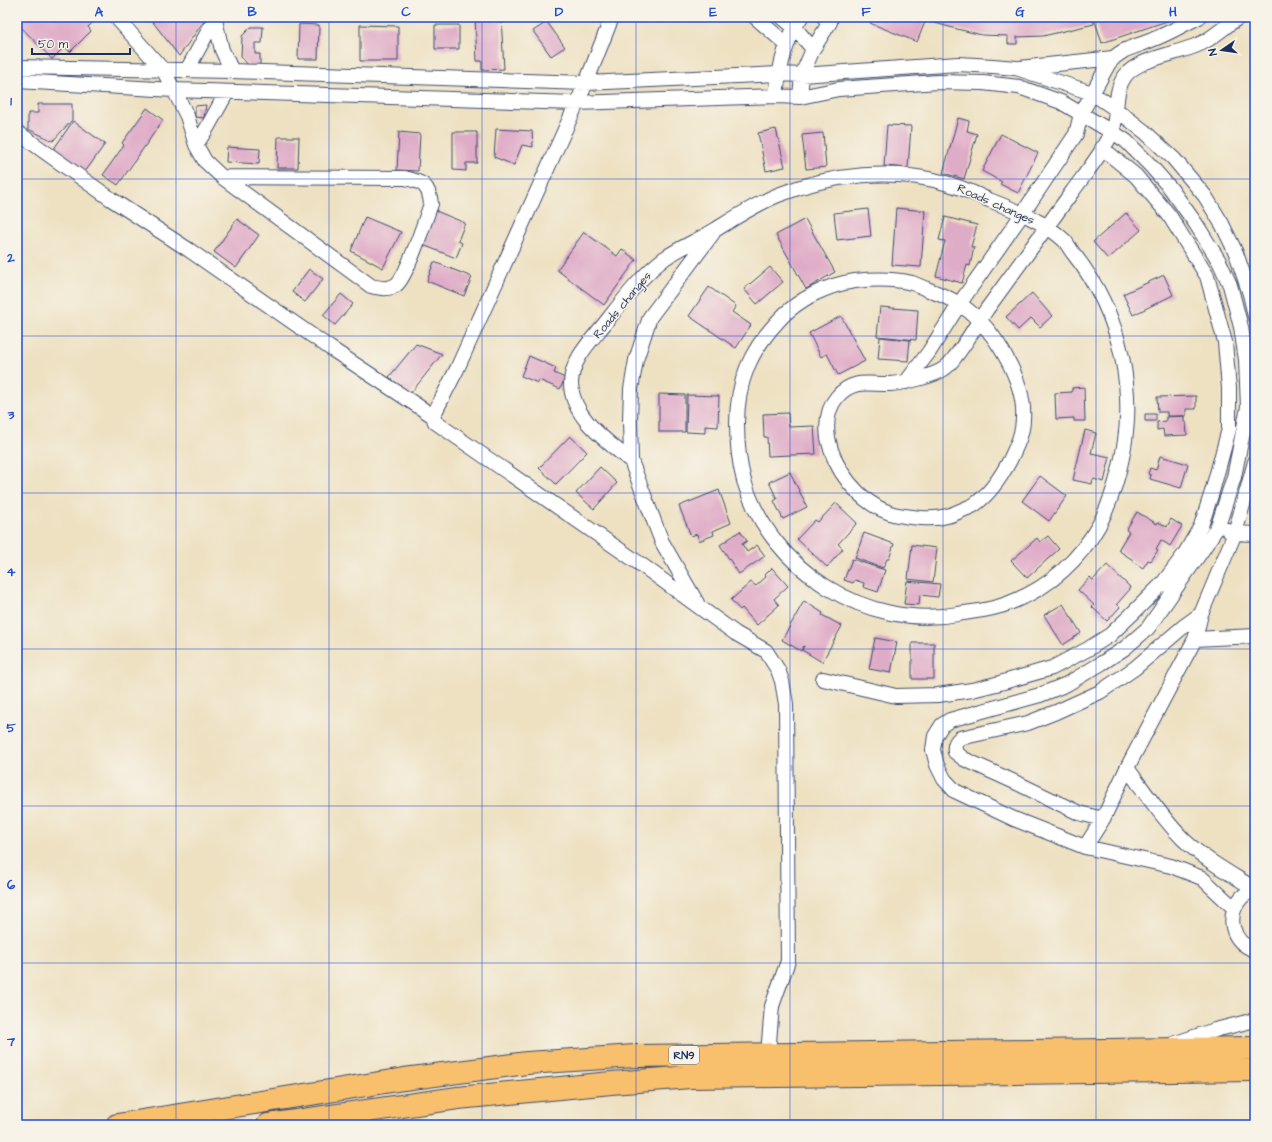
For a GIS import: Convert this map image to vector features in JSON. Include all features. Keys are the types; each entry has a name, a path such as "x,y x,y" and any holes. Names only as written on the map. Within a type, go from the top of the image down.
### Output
{"highway":[{"name":"RN9","path":"117,1125 206,1112 404,1079 528,1063 635,1056 1255,1048"},
{"name":"RN9","path":"268,1125 458,1098 611,1083 691,1077 1255,1070"}],"street":[{"path":"116,17 162,70 174,90 186,116 196,145 205,161 222,177 371,286 385,288 397,284 406,269 431,204 430,193 425,185 405,178 222,177"},
{"path":"433,416 457,369 586,83 612,17"},
{"path":"755,17 787,44"},
{"path":"782,17 798,22 813,49"},
{"path":"800,97 802,75 813,49 830,22 824,17"},
{"path":"906,382 1076,134 1081,114 1113,58 1127,48 1154,40 1199,17"},
{"name":"Roads changes","path":"631,461 592,428 581,414 574,400 571,386 572,376 575,364 590,342 643,277 658,263 674,252 716,230 737,215 777,195 821,181 880,174 916,176 950,184 1023,213 1046,227 1065,242 1087,271 1114,326 1123,360 1129,408 1125,444 1106,513 1092,537 1071,564 1039,589 1009,604 944,617 915,617 876,609 838,595 807,574 775,541 752,504 742,475 737,445 737,402 744,371 764,336 789,309 806,298 847,282 881,280 908,282 960,304 979,320 1008,361 1018,384 1024,414 1020,440 996,484 974,504 948,516 923,519 888,513 865,499 840,471 830,449 826,428 829,412 836,398 847,389 862,382 891,384 906,382 945,369 969,339 979,320 1046,227 1094,161 1112,132 1117,110 1118,93 1126,74 1135,67 1195,47 1239,17"},
{"path":"187,70 216,19"},
{"path":"216,19 222,50 232,71"},
{"path":"776,96 778,74 787,44 798,22"},
{"path":"17,67 232,71 586,83 778,74 802,75 958,64 1016,68 1113,58"},
{"path":"1016,68 1092,93 1145,132 1178,164 1205,196 1222,224 1236,253 1250,294 1255,316"},
{"path":"17,81 174,90 576,103 776,96 800,97 839,89 938,82 983,83 1019,87 1061,102 1126,141 1171,189 1219,260 1230,285 1241,327 1246,360 1248,406 1234,477 1218,526 1148,628 1125,648 1067,684 1040,695 950,720 942,725 935,736 933,750 937,766 944,779 955,791 1014,819 1085,847 1171,866 1202,878 1234,908"},
{"path":"196,145 227,92"},
{"path":"17,132 111,199 189,250 330,348 433,416 435,422 643,566 700,609 766,652 778,670 785,692 786,704 788,961 772,1006 768,1054"},
{"path":"823,679 896,696 938,695 972,690 1052,668 1088,649 1110,635 1131,615 1167,577 1184,555 1201,526 1229,429 1229,388 1225,342 1207,276 1173,220 1136,176 1102,148"},
{"path":"700,609 662,542 631,461 631,389 636,360 650,317 716,230"},
{"path":"1219,260 1236,253"},
{"path":"1085,847 1103,819 1127,768 1195,639 1201,614 1235,532 1255,462"},
{"path":"1218,526 1235,532 1255,534"},
{"path":"1103,819 1079,813 964,759 955,752 954,747 956,741 969,735 1028,723 1100,692 1135,668 1183,627 1201,614"},
{"path":"1195,639 1255,636"},
{"path":"1127,768 1164,818 1184,840 1200,854 1255,889 1242,896 1234,908 1232,917 1236,936 1242,943 1255,950"},
{"path":"1157,1049 1215,1030 1255,1020"}],"building":[{"path":"17,17 95,17 96,19 88,27 91,31 70,52 65,46 52,59 17,23"},
{"path":"149,17 207,17 179,56"},
{"path":"475,17 501,17 504,69 482,70 482,61 477,61"},
{"path":"873,17 927,17 917,42 870,23"},
{"path":"929,17 1093,17 1094,24 1043,36 1017,37 1017,44 1008,44 1008,36 982,35 928,21"},
{"path":"1179,17 1102,43 1094,18"},
{"path":"547,22 565,47 551,56 533,31"},
{"path":"299,24 319,25 318,59 298,59"},
{"path":"360,25 398,26 398,61 360,61"},
{"path":"435,25 459,25 459,49 435,49"},
{"path":"251,27 263,27 262,43 255,43 255,54 260,54 260,68 250,67 241,57 242,36"},
{"path":"38,104 72,104 72,120 53,141 28,129 28,113 38,113"},
{"path":"206,105 204,118 195,117 195,106"},
{"path":"147,108 163,120 118,185 103,175 124,145 122,143"},
{"path":"958,118 969,121 967,131 977,134 964,179 943,173"},
{"path":"73,121 105,144 85,172 53,150"},
{"path":"887,125 911,126 908,168 884,166"},
{"path":"496,129 532,131 533,147 522,145 514,165 494,157"},
{"path":"776,129 785,167 766,171 758,133"},
{"path":"399,132 420,134 418,171 397,170"},
{"path":"453,132 477,132 477,163 466,163 466,171 453,170"},
{"path":"823,133 826,167 806,169 802,135"},
{"path":"1001,134 1038,153 1018,193 1000,184 1002,182 982,171"},
{"path":"278,137 299,137 298,168 277,168"},
{"path":"227,147 260,149 259,164 226,162"},
{"path":"896,208 925,211 921,267 892,265"},
{"path":"868,209 871,236 837,240 834,213"},
{"path":"436,211 465,223 458,241 462,243 456,258 423,245"},
{"path":"1126,213 1141,230 1108,259 1093,242"},
{"path":"365,217 401,232 383,268 351,251"},
{"path":"945,217 977,225 971,247 974,247 970,266 967,265 962,283 936,276 945,241 939,240"},
{"path":"237,219 259,235 236,268 214,252"},
{"path":"805,219 835,272 806,289 776,235"},
{"path":"584,232 617,256 622,249 636,260 604,305 557,270"},
{"path":"434,262 472,277 464,296 427,281"},
{"path":"770,267 783,282 757,304 744,289"},
{"path":"309,269 323,279 305,302 292,292"},
{"path":"1164,275 1173,295 1133,315 1123,294"},
{"path":"709,287 736,306 732,312 751,325 736,348 689,316"},
{"path":"1032,293 1052,316 1040,327 1031,318 1018,330 1006,317"},
{"path":"341,294 353,304 335,325 323,315"},
{"path":"880,307 918,310 916,340 877,336"},
{"path":"841,316 865,361 838,375 827,354 821,357 809,333"},
{"path":"880,337 910,340 908,361 878,359"},
{"path":"416,344 442,354 410,394 389,377"},
{"path":"529,356 556,368 554,373 565,378 560,389 539,380 538,383 521,376"},
{"path":"1084,387 1085,421 1074,421 1074,418 1056,419 1055,393 1072,392 1072,388"},
{"path":"659,394 685,395 685,432 659,432"},
{"path":"687,395 719,396 718,427 705,426 705,433 686,432"},
{"path":"1196,396 1196,409 1186,409 1186,416 1167,416 1167,412 1158,412 1157,397"},
{"path":"788,413 789,427 814,426 816,454 768,456 767,437 764,437 763,414"},
{"path":"1145,414 1156,414 1156,421 1145,421"},
{"path":"1184,416 1187,435 1164,436 1163,429 1157,430 1157,422 1166,421 1166,417"},
{"path":"1085,430 1096,433 1091,453 1110,457 1104,482 1093,479 1092,484 1073,480"},
{"path":"570,436 587,452 556,484 539,468"},
{"path":"1160,456 1188,464 1181,488 1150,479 1151,475 1148,474 1150,468 1156,470"},
{"path":"600,467 617,483 594,509 576,493"},
{"path":"790,472 807,507 783,519 774,501 777,499 769,482"},
{"path":"1040,476 1067,496 1049,521 1022,501"},
{"path":"719,490 731,523 713,531 714,535 699,541 697,534 691,536 679,506"},
{"path":"836,503 857,523 838,544 843,549 827,567 797,539 815,520 818,522"},
{"path":"1137,512 1157,524 1158,522 1167,527 1171,519 1182,526 1170,546 1161,540 1156,549 1158,550 1151,561 1148,560 1143,568 1118,550 1129,532 1126,530"},
{"path":"740,531 747,541 742,544 747,552 757,545 765,556 739,574 720,545"},
{"path":"864,533 894,544 889,559 887,559 883,568 855,558"},
{"path":"1048,536 1059,549 1027,578 1011,561 1037,538 1040,542"},
{"path":"912,545 937,548 933,582 908,579"},
{"path":"852,559 885,570 878,592 863,587 864,583 855,580 853,583 844,580"},
{"path":"1107,565 1131,588 1117,604 1120,607 1107,621 1092,607 1094,605 1078,590 1090,577 1093,580"},
{"path":"772,568 788,586 774,599 779,605 757,625 742,608 740,610 731,600 751,582 756,586 766,577 765,575"},
{"path":"907,581 940,584 938,597 920,595 919,605 904,604"},
{"path":"804,601 823,613 822,615 842,626 822,662 802,650 804,646 801,651 782,640"},
{"path":"1063,604 1081,633 1063,645 1044,615"},
{"path":"875,638 897,642 891,673 869,669"},
{"path":"912,643 934,643 934,679 912,679"}]}
